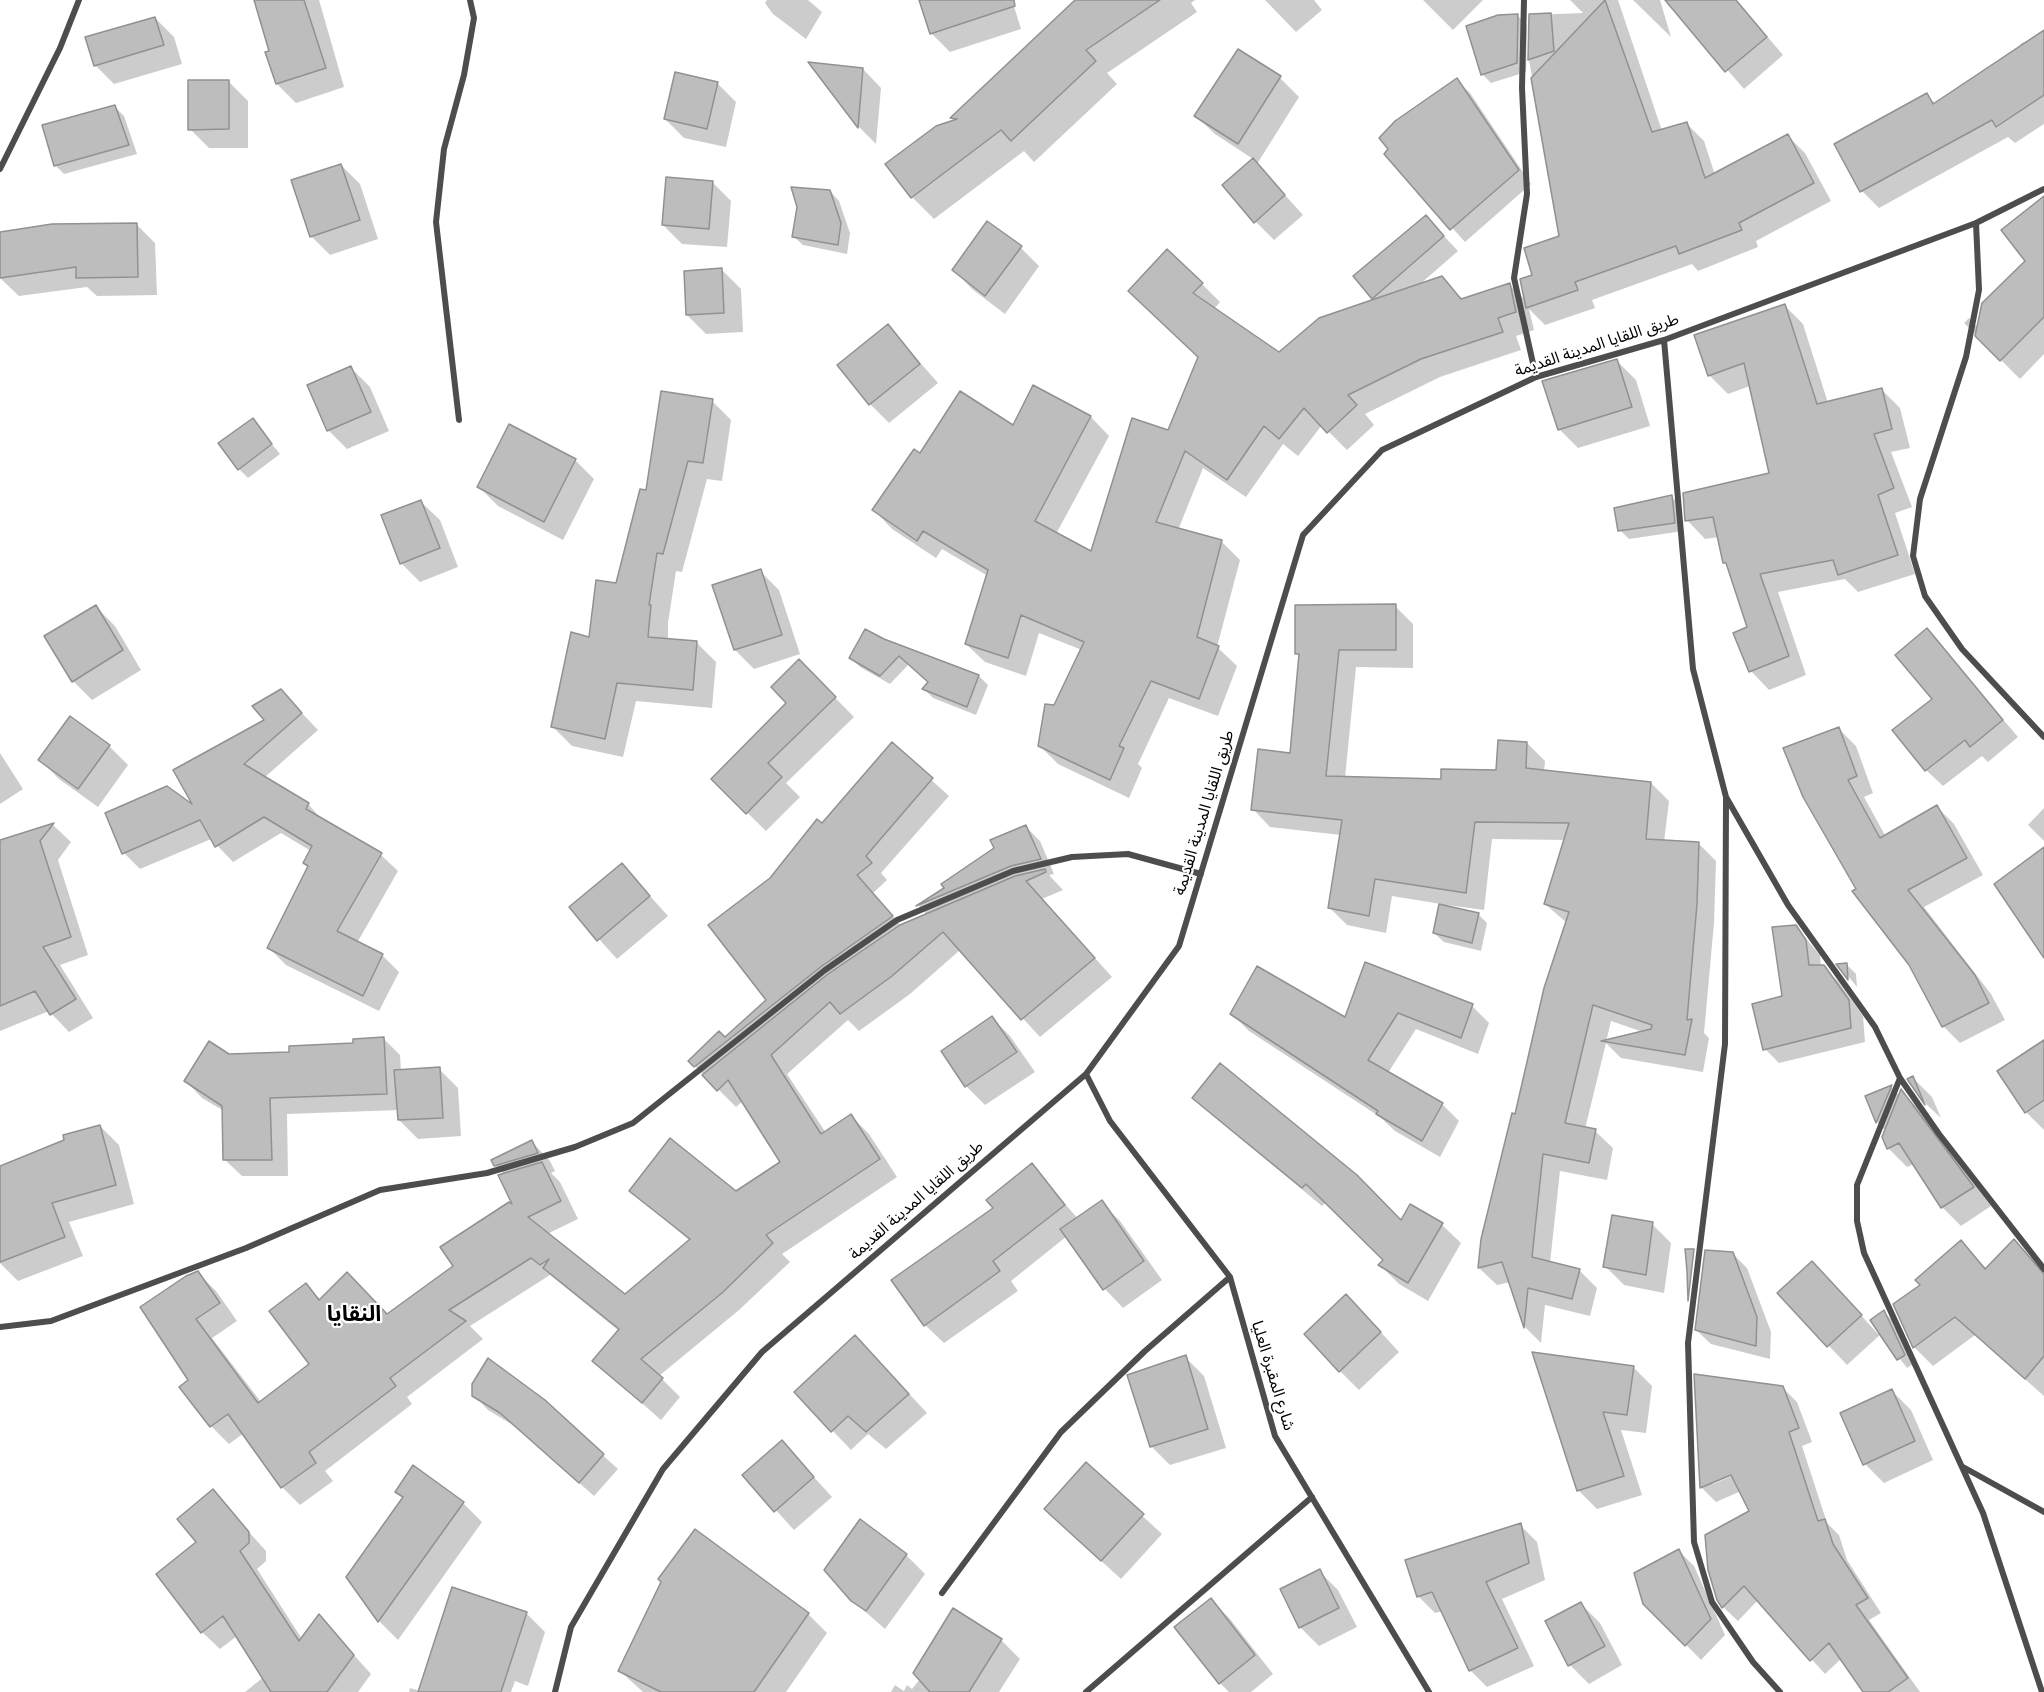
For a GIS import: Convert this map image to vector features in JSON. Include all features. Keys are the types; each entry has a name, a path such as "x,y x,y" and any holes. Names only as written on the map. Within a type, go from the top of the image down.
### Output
{"street":[{"path":"0,169 60,48 79,0"},
{"path":"459,420 436,222 444,149 464,75 474,18 470,0"},
{"path":"1524,0 1522,88 1527,194 1514,278 1536,377"},
{"name":"طريق اللقايا المدينة القديمة","path":"555,1692 571,1627 663,1469 762,1352 1086,1074 1179,946 1304,535 1382,450 1536,377 1664,340 1976,223 2044,189"},
{"path":"1976,223 1979,290 1966,357 1920,499 1913,556 1925,596 1962,649 2044,737"},
{"path":"1664,340 1693,669 1726,797 1725,1044 1688,1343 1694,1542 1712,1602 1753,1662 1780,1692"},
{"path":"1726,797 1788,905 1875,1027 1900,1078 1939,1134 2044,1269"},
{"path":"0,1328 51,1321 246,1248 380,1190 487,1173 575,1147 633,1123 825,970 897,920 1013,871 1072,857 1128,854 1201,874"},
{"name":"شارع المقبرة العليا","path":"1086,1074 1110,1121 1230,1277 1275,1436 1429,1692"},
{"path":"1900,1078 1857,1185 1857,1221 1864,1252 1983,1513 2042,1692"},
{"path":"942,1593 1061,1432 1145,1351 1230,1277"},
{"path":"1962,1467 2044,1512"},
{"path":"1086,1692 1312,1497"}],"building":[{"path":"254,0 304,0 326,68 276,84 265,52 269,51"},
{"path":"919,0 1014,0 1015,6 930,34"},
{"path":"1075,0 1160,0 1086,50 1096,61 1011,141 1001,130 911,198 885,164 936,126 957,119 950,118"},
{"path":"1605,0 1652,132 1687,122 1705,178 1788,134 1814,183 1739,223 1742,230 1679,254 1676,246 1575,282 1578,290 1526,308 1520,279 1532,275 1524,248 1559,236 1531,78"},
{"path":"1665,0 1736,0 1767,37 1725,72"},
{"path":"1551,13 1554,51 1528,60 1529,14"},
{"path":"1518,14 1517,63 1481,75 1466,26 1498,15"},
{"path":"155,17 164,45 94,66 85,37"},
{"path":"2044,30 2044,95 1996,127 1992,120 1860,192 1834,144 1927,93 1933,104"},
{"path":"1238,49 1281,76 1238,144 1194,116"},
{"path":"808,62 863,68 858,128"},
{"path":"675,72 718,82 707,129 664,119"},
{"path":"1457,78 1519,170 1450,230 1384,154 1388,149 1379,138 1395,121"},
{"path":"188,80 229,80 229,129 188,130"},
{"path":"115,105 129,145 54,166 42,125"},
{"path":"1253,158 1285,195 1254,223 1222,185"},
{"path":"341,164 360,220 310,237 291,180"},
{"path":"666,177 713,181 709,229 662,225"},
{"path":"791,187 830,190 841,223 838,245 792,237 797,207"},
{"path":"2044,196 2044,317 2000,361 1975,336 1982,303 2025,261 2001,230"},
{"path":"1426,215 1444,236 1372,299 1353,276"},
{"path":"987,221 1022,246 985,296 952,270"},
{"path":"137,223 138,277 76,278 76,267 0,278 0,232 52,224"},
{"path":"1167,249 1203,283 1193,293 1279,352 1319,318 1442,276 1461,299 1510,283 1516,312 1498,318 1503,332 1421,359 1348,395 1357,405 1327,433 1304,408 1279,439 1264,426 1227,480 1185,451 1156,522 1222,540 1197,637 1219,646 1199,699 1151,681 1119,746 1124,748 1110,780 1038,746 1045,704 1054,705 1084,642 1021,615 1008,658 965,644 988,570 923,531 917,541 872,510 914,449 920,453 960,391 1013,425 1033,385 1091,416 1035,521 1091,551 1132,418 1168,430 1198,357 1128,291"},
{"path":"722,268 724,313 686,315 684,271"},
{"path":"1785,304 1817,404 1882,388 1892,429 1874,434 1894,488 1878,495 1898,555 1838,575 1833,560 1760,574 1789,656 1749,672 1733,633 1747,627 1726,563 1723,563 1713,517 1685,521 1683,493 1769,473 1744,363 1708,376 1694,335"},
{"path":"888,324 920,364 869,405 837,365"},
{"path":"1617,359 1632,407 1558,430 1542,381"},
{"path":"351,366 371,412 327,431 307,385"},
{"path":"661,391 713,399 703,463 688,461 663,554 657,553 649,605 651,605 648,637 697,641 693,690 617,683 605,739 551,727 571,632 589,637 596,580 616,583 640,489 646,490"},
{"path":"253,418 272,444 238,470 218,443"},
{"path":"509,424 576,459 544,522 477,487"},
{"path":"1672,495 1675,523 1618,531 1614,508"},
{"path":"421,500 440,548 400,564 381,515"},
{"path":"761,569 782,635 734,650 712,585"},
{"path":"1396,604 1396,650 1339,650 1326,776 1441,779 1441,769 1496,770 1498,740 1527,742 1526,768 1651,782 1646,839 1699,842 1697,904 1687,1020 1692,1019 1685,1055 1601,1041 1651,1029 1652,1025 1593,1005 1565,1123 1596,1129 1589,1163 1543,1154 1532,1257 1580,1269 1572,1299 1528,1288 1524,1328 1502,1262 1478,1268 1481,1239 1512,1113 1515,1114 1544,988 1569,912 1544,904 1569,823 1475,822 1466,893 1375,879 1369,916 1328,908 1342,820 1251,810 1258,749 1290,753 1299,654 1295,654 1295,605"},
{"path":"96,605 123,650 72,682 44,636"},
{"path":"1927,628 2003,720 1970,747 1965,740 1925,771 1892,730 1932,699 1895,655"},
{"path":"865,629 884,639 979,675 967,707 922,689 928,682 899,656 880,676 849,658"},
{"path":"799,659 836,697 768,763 782,777 746,814 711,779 786,703 771,687"},
{"path":"281,689 302,713 244,764 309,803 306,809 382,853 337,931 383,954 363,996 267,948 308,866 303,863 312,846 264,817 215,847 200,820 122,854 105,813 167,786 192,804 173,770 264,720 252,706"},
{"path":"70,716 110,745 78,789 38,760"},
{"path":"1839,727 1857,776 1848,780 1880,838 1937,805 1967,858 1908,890 1975,975 1989,1003 1942,1027 1909,965 1852,891 1856,889 1803,797 1783,748"},
{"path":"892,742 933,778 866,856 872,863 857,875 893,916 822,966 694,1067 688,1061 719,1031 725,1037 766,1000 708,925 770,878 817,819 822,823"},
{"path":"54,823 40,841 71,937 43,947 76,999 50,1015 35,991 0,1006 0,840"},
{"path":"1026,825 1041,859 1011,866 916,906 944,888 941,884 994,848 990,840"},
{"path":"2044,847 2044,958 1994,884"},
{"path":"622,863 650,896 597,941 569,907"},
{"path":"1045,869 1046,872 1026,881 1095,958 1021,1020 943,932 892,976 840,1014 830,1002 771,1055 821,1134 851,1114 880,1159 766,1235 773,1243 722,1293 641,1359 663,1378 642,1403 592,1361 619,1329 543,1268 549,1259 540,1265 531,1258 449,1310 466,1321 390,1378 396,1386 309,1452 316,1463 281,1488 228,1414 210,1427 179,1387 188,1380 140,1307 186,1276 198,1271 220,1303 196,1319 258,1403 309,1364 269,1311 306,1283 319,1300 347,1272 387,1314 453,1266 440,1247 509,1202 512,1204 498,1175 542,1162 561,1201 528,1217 625,1294 690,1239 629,1191 670,1138 736,1191 780,1162 728,1080 717,1091 702,1075 828,974 900,925 1015,876"},
{"path":"1439,904 1479,913 1472,943 1433,933"},
{"path":"1796,925 1806,940 1809,965 1824,965 1849,1000 1851,1028 1763,1050 1752,1004 1782,996 1772,927"},
{"path":"1365,962 1473,1004 1461,1038 1398,1013 1368,1060 1443,1103 1422,1141 1376,1114 1378,1111 1230,1014 1257,966 1345,1017"},
{"path":"1847,963 1848,980 1836,964"},
{"path":"992,1016 1017,1052 965,1087 941,1051"},
{"path":"384,1037 387,1094 270,1098 272,1160 223,1160 222,1106 184,1081 209,1041 229,1054 289,1052 289,1046 353,1043 353,1039"},
{"path":"2044,1040 2044,1100 2025,1113 1997,1071"},
{"path":"1220,1063 1357,1175 1401,1220 1410,1204 1443,1223 1408,1283 1378,1265 1383,1260 1306,1184 1302,1188 1192,1098"},
{"path":"440,1067 443,1118 398,1120 394,1070"},
{"path":"1913,1076 1925,1105 1907,1079"},
{"path":"1892,1085 1876,1123 1865,1096"},
{"path":"1901,1089 1974,1187 1941,1208 1899,1143 1887,1149 1882,1137"},
{"path":"100,1125 116,1185 52,1203 65,1237 0,1262 0,1166 64,1140 63,1135"},
{"path":"532,1140 538,1153 494,1166 491,1160"},
{"path":"1032,1163 1065,1205 993,1261 1000,1271 924,1326 891,1280 993,1208 986,1200"},
{"path":"1102,1200 1144,1261 1103,1290 1060,1229"},
{"path":"1612,1215 1653,1222 1646,1275 1603,1267"},
{"path":"2014,1239 2044,1274 2044,1356 2025,1379 1955,1317 1913,1348 1893,1304 1920,1285 1915,1280 1961,1240 1985,1269"},
{"path":"1685,1249 1694,1249 1688,1301 1687,1271"},
{"path":"1705,1250 1733,1252 1757,1317 1756,1346 1695,1330"},
{"path":"1812,1261 1862,1315 1827,1347 1777,1293"},
{"path":"1346,1294 1381,1332 1339,1372 1304,1334"},
{"path":"1884,1310 1905,1355 1897,1360 1870,1320"},
{"path":"855,1335 909,1394 866,1432 848,1416 831,1432 794,1392"},
{"path":"1532,1352 1634,1366 1627,1415 1603,1412 1624,1476 1577,1491"},
{"path":"1186,1355 1208,1429 1150,1447 1127,1375"},
{"path":"488,1358 545,1400 604,1454 579,1483 500,1413 472,1396 472,1384"},
{"path":"1694,1374 1783,1386 1799,1428 1789,1432 1818,1521 1825,1519 1833,1544 1868,1598 1856,1605 1908,1678 1888,1692 1863,1692 1829,1643 1810,1661 1744,1586 1722,1608 1717,1600 1708,1570 1705,1535 1749,1511 1731,1475 1700,1488"},
{"path":"1892,1389 1915,1441 1863,1465 1840,1413"},
{"path":"782,1440 814,1477 774,1512 742,1475"},
{"path":"1086,1462 1144,1514 1101,1561 1044,1509"},
{"path":"413,1465 464,1502 378,1622 346,1577 403,1497 395,1492"},
{"path":"213,1489 249,1532 249,1543 240,1551 299,1641 319,1614 354,1655 327,1692 271,1692 223,1616 201,1633 156,1574 196,1542 177,1519"},
{"path":"860,1519 907,1554 866,1611 851,1601 824,1570"},
{"path":"1521,1523 1529,1563 1486,1582 1518,1648 1469,1671 1432,1592 1417,1597 1405,1560"},
{"path":"695,1529 809,1613 754,1692 661,1692 618,1671 661,1582 658,1579"},
{"path":"1679,1549 1711,1619 1685,1646 1643,1604 1634,1573"},
{"path":"1320,1569 1339,1608 1299,1628 1280,1589"},
{"path":"452,1587 527,1612 501,1692 418,1692"},
{"path":"1211,1598 1255,1655 1219,1684 1174,1627"},
{"path":"1581,1602 1605,1646 1568,1666 1545,1621"},
{"path":"953,1608 1002,1639 969,1692 930,1692 913,1673"}],"district":[{"name":"النقايا","path":"354,1316"}]}
